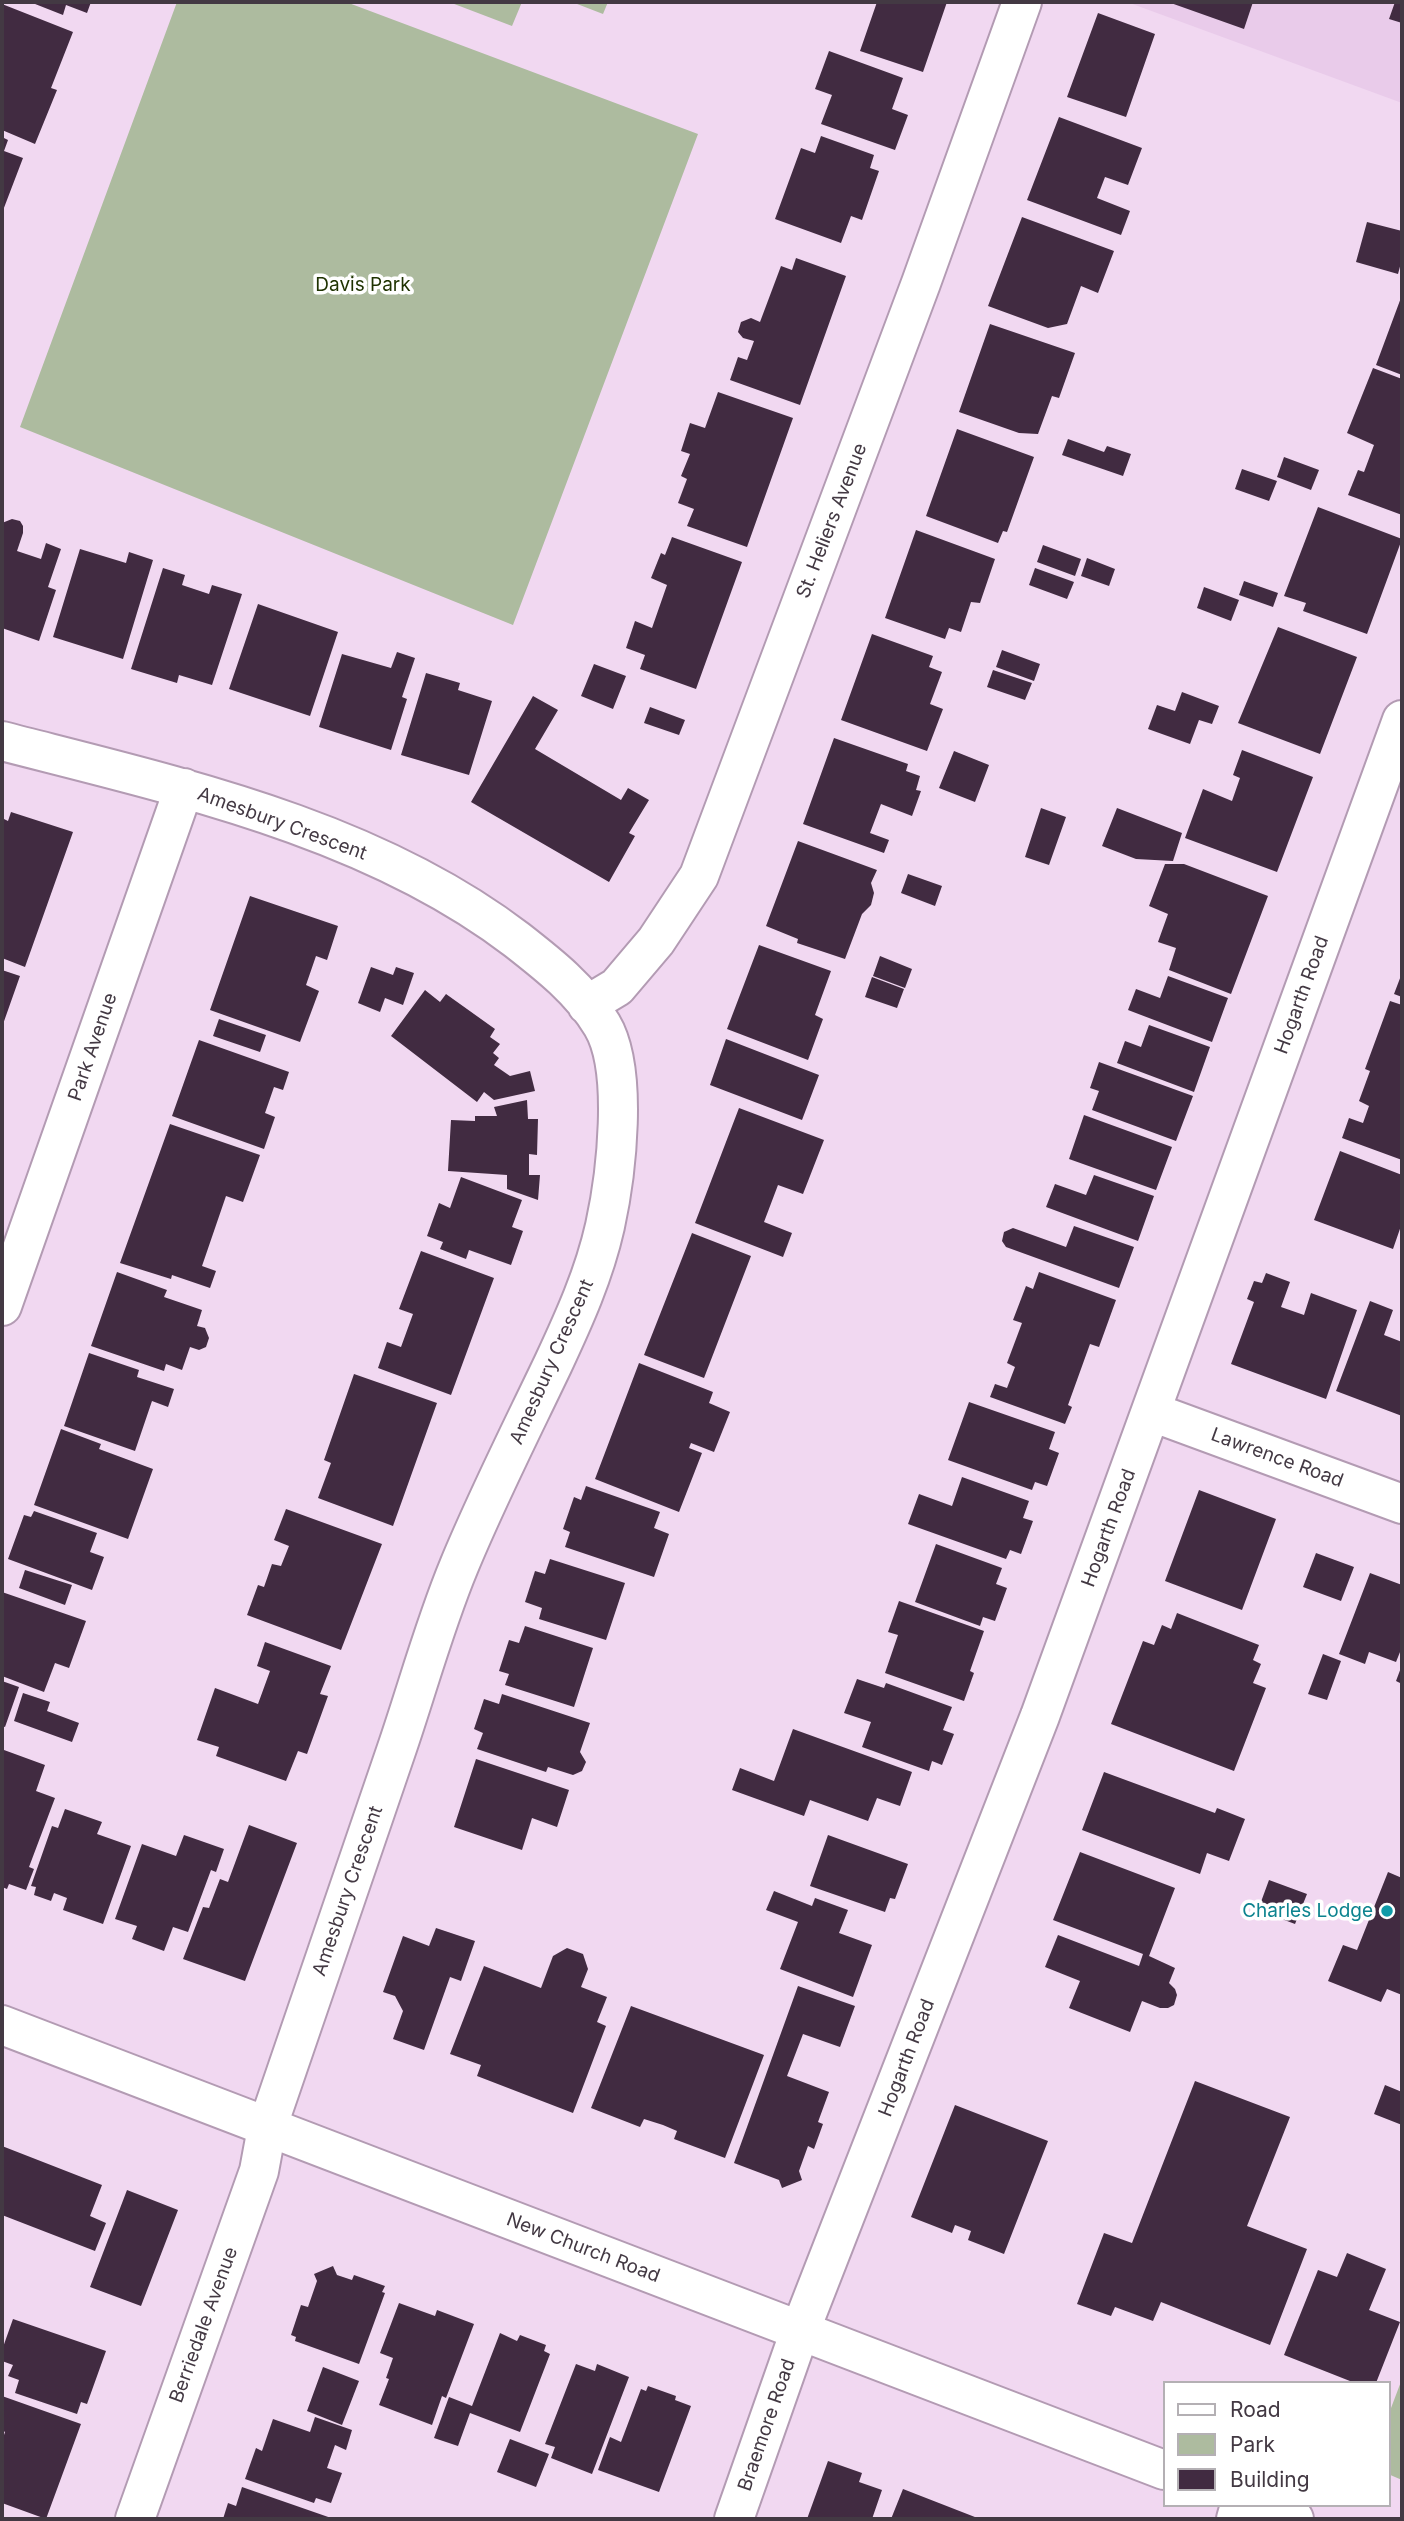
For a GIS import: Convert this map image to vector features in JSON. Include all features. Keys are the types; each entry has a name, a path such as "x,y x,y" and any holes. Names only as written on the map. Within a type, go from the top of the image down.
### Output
{"street":[{"name":"St. Heliers Avenue","path":"587,1005 617,987 656,941 699,876 921,283 1022,2"},
{"name":"Hogarth Road","path":"800,2331 1040,1716 1402,720"},
{"name":"Amesbury Crescent","path":"2,740 184,788 255,810 342,843 428,884 491,920 566,981 605,1029 614,1066 617,1101 614,1168 605,1227 586,1292 458,1567 267,2128"},
{"name":"Park Avenue","path":"2,1306 184,788"},
{"name":"Lawrence Road","path":"1152,1412 1402,1504"},
{"name":"New Church Road","path":"2,2025 1162,2469"},
{"name":"Berriedale Avenue","path":"135,2519 259,2171 267,2128"},
{"name":"Braemore Road","path":"734,2519 800,2331"},
{"path":"1261,2507 1294,2519"}],"shaded area":[{"path":"1127,2 1402,2 1402,103"}],"green space":[{"name":"Davis Park","path":"177,2 346,2 698,134 513,625 20,427"},
{"path":"449,2 522,2 512,26"},
{"path":"572,2 608,2 603,14"},
{"path":"1402,2379 1402,2480 1390,2475 1390,2411"}],"building":[{"path":"30,2 91,2 87,13 66,5 63,15"},
{"path":"877,2 947,2 923,72 860,51"},
{"path":"1168,2 1253,2 1244,29"},
{"path":"1395,2 1402,2 1402,23 1389,19"},
{"path":"2,4 73,32 51,88 57,90 35,144 2,130"},
{"path":"1098,13 1155,34 1126,117 1067,97"},
{"path":"829,51 903,78 892,109 908,115 895,150 821,124 832,95 815,89"},
{"path":"1059,117 1142,148 1128,185 1105,177 1097,198 1130,211 1121,235 1027,200"},
{"path":"821,136 874,155 870,168 879,171 862,220 851,216 841,243 775,219 801,148 815,153"},
{"path":"2,137 8,140 4,151 23,158 2,213"},
{"path":"1022,217 1114,251 1098,293 1081,286 1067,324 1048,328 988,306"},
{"path":"1367,222 1402,231 1402,259 1398,274 1356,262"},
{"path":"796,258 846,276 800,405 730,380 738,357 747,360 754,341 743,338 738,332 741,322 751,318 760,322 781,266 792,270"},
{"path":"1402,295 1402,375 1376,365"},
{"path":"990,324 1075,353 1059,398 1052,396 1038,434 1019,433 959,412"},
{"path":"1373,368 1402,379 1402,515 1348,495 1358,470 1364,472 1374,445 1347,433"},
{"path":"718,392 793,418 747,547 687,526 694,509 678,503 687,479 681,476 690,454 681,451 690,423 705,428"},
{"path":"957,429 1034,457 1007,532 1003,531 998,543 926,516"},
{"path":"1068,439 1104,452 1107,446 1131,454 1123,476 1062,455"},
{"path":"1284,457 1319,470 1311,490 1277,477"},
{"path":"1242,469 1277,481 1269,501 1235,489"},
{"path":"1318,507 1402,539 1367,634 1303,611 1306,603 1284,596"},
{"path":"12,519 20,521 23,526 17,551 41,559 46,543 61,549 48,587 56,590 39,641 2,628 2,523"},
{"path":"916,530 995,559 980,603 971,602 961,632 949,628 945,639 885,618"},
{"path":"672,537 742,562 696,689 640,669 645,655 626,648 635,621 652,628 667,585 651,578 661,553 665,555"},
{"path":"1043,545 1081,559 1075,576 1037,562"},
{"path":"80,549 126,563 129,552 153,560 123,659 53,637"},
{"path":"1087,558 1115,569 1109,586 1081,576"},
{"path":"163,568 185,575 182,585 209,594 212,585 242,594 212,685 179,675 177,683 131,669"},
{"path":"1035,568 1074,582 1067,599 1029,585"},
{"path":"1244,581 1278,593 1273,607 1239,595"},
{"path":"1204,587 1239,600 1231,621 1197,608"},
{"path":"258,604 338,632 310,716 229,689"},
{"path":"1278,627 1357,657 1320,754 1238,723"},
{"path":"872,634 933,656 929,667 942,672 930,704 943,709 927,751 841,720"},
{"path":"1002,650 1040,664 1034,681 996,667"},
{"path":"397,652 415,658 402,697 407,699 391,750 319,727 342,654 391,668"},
{"path":"594,664 626,676 613,709 581,696"},
{"path":"993,670 1032,683 1025,700 987,687"},
{"path":"426,673 460,683 458,690 492,701 469,775 401,755"},
{"path":"1182,692 1219,706 1212,724 1199,720 1190,744 1148,729 1157,705 1175,711"},
{"path":"533,696 558,710 535,749 621,800 628,788 649,800 629,833 635,836 609,882 471,802"},
{"path":"650,707 685,720 679,735 644,723"},
{"path":"834,738 908,764 906,771 920,776 916,790 921,791 912,816 881,804 870,833 889,840 884,853 803,824"},
{"path":"1242,750 1313,777 1277,872 1185,838 1203,789 1232,801 1240,778 1233,775"},
{"path":"954,751 989,765 975,802 939,788"},
{"path":"1041,808 1066,817 1049,865 1025,857"},
{"path":"1117,808 1182,833 1173,861 1136,859 1102,846"},
{"path":"11,812 73,832 25,967 2,958 2,818 8,821"},
{"path":"798,841 877,870 871,883 874,893 871,905 862,914 845,959 797,943 798,939 766,926"},
{"path":"1165,864 1184,864 1268,896 1231,994 1169,970 1176,948 1158,942 1168,914 1149,906"},
{"path":"908,874 942,886 935,906 901,893"},
{"path":"250,896 338,926 327,960 316,956 306,985 319,991 300,1042 210,1010"},
{"path":"759,945 831,971 815,1015 823,1019 808,1060 727,1029"},
{"path":"880,956 912,969 905,988 873,976"},
{"path":"371,967 393,975 396,967 414,973 403,1005 385,998 380,1012 358,1003"},
{"path":"2,970 20,976 2,1027"},
{"path":"1402,973 1402,997 1394,994"},
{"path":"1168,976 1228,998 1212,1042 1128,1010 1136,989 1160,998"},
{"path":"872,977 904,989 897,1008 865,997"},
{"path":"425,990 440,1002 446,994 495,1029 490,1037 500,1044 493,1053 499,1058 494,1065 510,1076 530,1071 535,1091 494,1100 484,1092 477,1102 391,1036"},
{"path":"1390,1001 1402,1005 1402,1160 1342,1138 1349,1118 1363,1123 1369,1106 1359,1101 1370,1071 1365,1069"},
{"path":"219,1019 266,1035 260,1052 213,1036"},
{"path":"1149,1025 1210,1047 1194,1092 1117,1063 1125,1041 1141,1047"},
{"path":"726,1039 819,1075 802,1120 710,1085"},
{"path":"199,1040 289,1072 283,1090 274,1087 265,1113 275,1117 264,1149 172,1116"},
{"path":"1099,1062 1193,1096 1176,1141 1092,1110 1099,1091 1090,1088"},
{"path":"527,1100 528,1119 538,1119 537,1155 529,1154 529,1175 540,1175 538,1200 507,1189 507,1175 448,1171 451,1120 475,1121 475,1116 497,1116 494,1107"},
{"path":"739,1108 824,1140 803,1194 778,1185 764,1222 792,1233 783,1257 695,1223"},
{"path":"1084,1115 1172,1147 1156,1190 1069,1159"},
{"path":"170,1124 260,1155 243,1202 226,1196 202,1266 216,1271 210,1288 172,1275 171,1279 120,1263"},
{"path":"1340,1151 1402,1175 1402,1223 1393,1249 1314,1220"},
{"path":"1094,1175 1154,1196 1138,1241 1046,1207 1055,1184 1086,1195"},
{"path":"461,1177 522,1200 512,1227 523,1231 511,1265 469,1250 466,1259 440,1249 443,1242 427,1236 439,1203 450,1208"},
{"path":"1074,1226 1134,1247 1119,1288 1006,1247 1002,1241 1004,1232 1013,1228 1066,1247"},
{"path":"692,1233 751,1256 704,1378 644,1355"},
{"path":"421,1251 494,1278 451,1395 378,1368 387,1342 401,1347 413,1314 399,1309"},
{"path":"117,1272 167,1290 164,1297 202,1310 197,1326 205,1328 209,1338 206,1347 199,1350 190,1347 182,1370 166,1364 164,1371 91,1346"},
{"path":"1039,1272 1116,1300 1099,1347 1090,1344 1068,1405 1072,1407 1065,1424 990,1397 995,1384 1007,1388 1015,1367 1007,1363 1022,1323 1013,1320 1026,1286 1033,1289"},
{"path":"1266,1273 1290,1282 1281,1307 1304,1315 1311,1293 1357,1310 1326,1399 1231,1364 1254,1302 1247,1299 1254,1281 1262,1283"},
{"path":"1370,1301 1393,1310 1384,1335 1402,1342 1402,1416 1336,1391"},
{"path":"89,1353 139,1370 137,1377 174,1389 168,1407 152,1401 135,1451 64,1426"},
{"path":"639,1363 713,1392 709,1403 730,1412 714,1452 691,1443 689,1448 702,1453 679,1512 595,1479"},
{"path":"354,1374 437,1403 393,1526 318,1498 331,1463 324,1460"},
{"path":"969,1402 1055,1432 1049,1449 1059,1453 1047,1486 1035,1482 1032,1490 948,1460"},
{"path":"61,1429 101,1444 99,1449 153,1469 128,1539 34,1505"},
{"path":"962,1477 1029,1501 1023,1518 1033,1521 1021,1554 1010,1550 1006,1559 908,1524 919,1494 952,1506"},
{"path":"586,1486 660,1512 654,1528 669,1534 654,1577 565,1547 570,1532 563,1529 574,1497 581,1500"},
{"path":"1199,1490 1276,1519 1242,1610 1165,1581"},
{"path":"286,1509 382,1544 341,1650 247,1615 258,1585 264,1587 272,1564 281,1566 289,1546 274,1540"},
{"path":"34,1511 97,1533 90,1552 104,1557 92,1590 8,1559 24,1515 31,1517"},
{"path":"936,1544 1002,1568 996,1584 1007,1588 995,1621 983,1617 980,1626 915,1602"},
{"path":"1316,1553 1354,1567 1341,1601 1303,1587"},
{"path":"550,1559 625,1583 606,1640 539,1619 542,1608 525,1602 535,1571 545,1574"},
{"path":"25,1570 72,1585 65,1605 19,1588"},
{"path":"1370,1573 1402,1585 1402,1647 1396,1662 1369,1652 1365,1664 1339,1654"},
{"path":"2,1592 86,1621 69,1668 55,1663 44,1692 2,1676"},
{"path":"899,1601 984,1631 970,1671 974,1673 964,1701 885,1673 898,1635 888,1632"},
{"path":"1177,1613 1259,1645 1253,1660 1261,1664 1253,1683 1266,1688 1234,1771 1111,1724 1143,1641 1154,1645 1162,1625 1171,1629"},
{"path":"525,1626 593,1648 574,1707 505,1685 509,1674 499,1671 509,1640 519,1643"},
{"path":"265,1642 331,1666 320,1694 328,1696 307,1754 298,1751 286,1781 216,1756 219,1747 197,1740 215,1688 258,1704 270,1671 257,1666"},
{"path":"1323,1654 1341,1661 1327,1700 1308,1694"},
{"path":"1402,1665 1402,1684 1396,1681"},
{"path":"857,1679 884,1688 886,1683 952,1707 943,1730 954,1734 942,1765 932,1761 929,1771 862,1747 871,1722 844,1713"},
{"path":"2,1681 19,1687 5,1727 2,1726"},
{"path":"23,1693 50,1702 47,1711 79,1723 72,1742 14,1721"},
{"path":"502,1694 590,1723 580,1752 586,1762 582,1771 573,1775 548,1767 546,1772 477,1749 483,1733 474,1729 484,1699 499,1704"},
{"path":"793,1729 912,1772 900,1806 877,1798 868,1821 810,1800 804,1816 732,1790 740,1768 774,1781"},
{"path":"4,1750 45,1765 36,1791 55,1798 29,1867 34,1869 26,1890 9,1884 7,1889 2,1887"},
{"path":"476,1759 569,1790 557,1827 532,1818 522,1850 454,1827"},
{"path":"1104,1772 1215,1813 1217,1808 1245,1819 1229,1861 1207,1853 1200,1874 1082,1830"},
{"path":"65,1809 102,1822 97,1834 131,1846 103,1924 63,1910 67,1898 54,1893 51,1901 34,1895 36,1887 31,1886 52,1826 58,1828"},
{"path":"249,1825 297,1843 245,1981 183,1959 203,1907 209,1908 220,1879 228,1882"},
{"path":"184,1835 224,1849 216,1872 211,1870 188,1932 173,1927 164,1951 132,1939 137,1926 115,1919 142,1844 176,1856"},
{"path":"828,1835 908,1864 895,1899 890,1898 885,1912 810,1886"},
{"path":"1080,1852 1175,1888 1149,1956 1175,1968 1169,1983 1177,1995 1174,2005 1160,2008 1142,2001 1130,2032 1069,2008 1080,1981 1045,1967 1058,1935 1139,1966 1143,1954 1053,1920"},
{"name":"Charles Lodge","path":"1388,1872 1402,1878 1402,1995 1387,1989 1381,2002 1328,1981 1343,1945 1357,1950"},
{"path":"1269,1880 1307,1894 1295,1924 1258,1910"},
{"path":"774,1891 812,1906 815,1898 848,1910 839,1933 872,1945 853,1997 780,1969 798,1922 766,1910"},
{"path":"436,1928 475,1941 461,1981 450,1977 424,2050 393,2039 403,2011 395,1996 383,1992 403,1936 429,1946"},
{"path":"567,1948 583,1954 588,1969 581,1987 607,1997 597,2022 606,2026 573,2113 477,2076 481,2065 450,2054 484,1966 541,1988 553,1956"},
{"path":"798,1986 855,2006 840,2047 803,2034 787,2076 829,2092 818,2122 823,2124 814,2149 808,2146 799,2171 802,2180 782,2188 779,2180 734,2163"},
{"path":"631,2006 764,2055 725,2158 674,2139 677,2131 663,2125 644,2119 640,2127 591,2108"},
{"path":"1195,2081 1290,2117 1247,2226 1307,2249 1270,2345 1161,2302 1153,2321 1115,2307 1111,2316 1077,2304 1104,2233 1132,2243"},
{"path":"1385,2085 1402,2092 1402,2125 1374,2114"},
{"path":"955,2105 1048,2141 1004,2254 968,2240 971,2231 955,2225 952,2233 911,2217"},
{"path":"2,2146 102,2185 90,2216 106,2223 95,2251 2,2215"},
{"path":"127,2190 178,2210 141,2306 90,2287"},
{"path":"1347,2253 1386,2269 1369,2310 1400,2322 1377,2381 1350,2381 1284,2355 1318,2270 1337,2277"},
{"path":"333,2266 337,2275 352,2280 354,2275 385,2286 382,2292 385,2293 359,2364 295,2341 296,2337 291,2335 301,2305 308,2307 317,2281 314,2274"},
{"path":"399,2303 435,2316 437,2310 474,2324 446,2398 442,2396 432,2425 379,2405 389,2379 386,2378 393,2358 380,2353"},
{"path":"13,2319 106,2351 87,2404 81,2402 77,2414 15,2393 19,2380 8,2376 13,2365 2,2361 2,2350"},
{"path":"500,2333 517,2341 520,2335 546,2345 544,2351 550,2354 520,2432 470,2413 458,2446 434,2438 449,2397 472,2406"},
{"path":"576,2364 595,2371 597,2364 629,2377 592,2474 551,2458 555,2447 545,2444"},
{"path":"323,2367 359,2381 342,2425 307,2411"},
{"path":"648,2386 676,2396 675,2400 691,2406 659,2492 598,2470 610,2437 621,2442 641,2389 646,2391"},
{"path":"2,2396 81,2424 46,2519 2,2503 2,2441 5,2432 2,2430"},
{"path":"315,2417 352,2430 346,2450 335,2445 327,2468 342,2473 331,2503 316,2498 314,2503 245,2479 256,2448 262,2451 273,2419 310,2432"},
{"path":"510,2439 549,2454 536,2487 497,2472"},
{"path":"828,2461 862,2473 859,2482 882,2490 872,2519 807,2519"},
{"path":"242,2487 334,2519 223,2519 228,2503 236,2506"},
{"path":"903,2489 980,2519 891,2519"}],"place":[{"name":"Charles Lodge","path":"1387,1911"}]}
